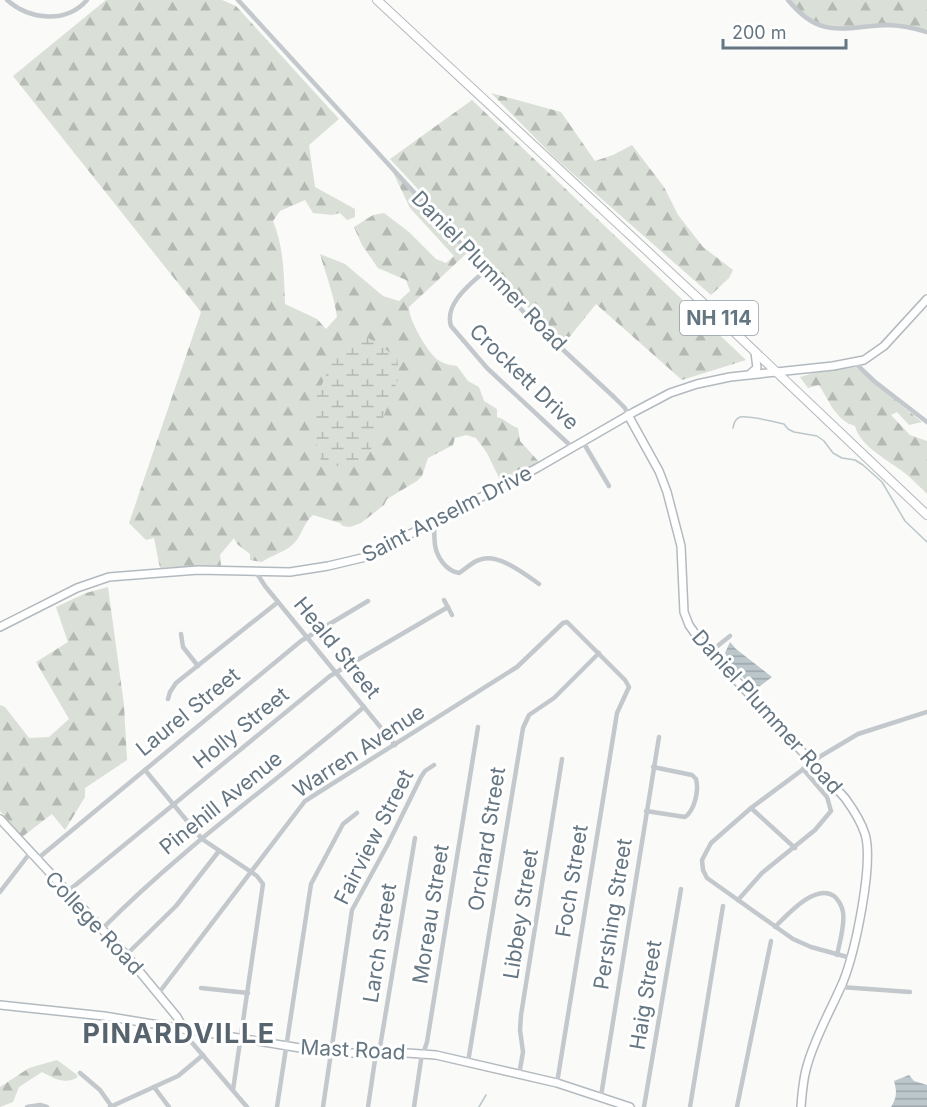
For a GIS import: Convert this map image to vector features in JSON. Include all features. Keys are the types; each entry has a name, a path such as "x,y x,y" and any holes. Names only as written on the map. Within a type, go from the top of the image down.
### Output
{"main road":[{"name":"NH 114","path":"377,0 927,515"}],"street":[{"path":"7,0 26,12 49,17 73,12 87,0"},
{"name":"Daniel Plummer Road","path":"238,0 485,271 545,334 625,408 659,471 672,507 681,546 682,600 686,619 695,635 851,806 866,835 867,875 851,958 841,987 807,1064 801,1107"},
{"path":"788,0 804,16 830,28 851,30 888,25 927,30"},
{"name":"Crockett Drive","path":"485,271 453,305 449,317 451,326 487,368 573,448"},
{"path":"927,299 884,346 872,356 855,363 927,423"},
{"path":"749,374 757,368 755,352"},
{"name":"Saint Anselm Drive","path":"0,627 77,588 102,578 198,570 299,571 355,560 381,550 573,448 628,415 682,388 749,374 855,363"},
{"path":"583,442 609,486"},
{"path":"434,522 435,550 440,560 452,572 459,573 479,560 493,559 520,570 539,584"},
{"name":"Heald Street","path":"256,572 394,745"},
{"path":"444,600 452,615"},
{"name":"Laurel Street","path":"36,860 307,637 368,601"},
{"path":"168,699 173,687 278,602"},
{"name":"Holly Street","path":"67,892 335,672 448,607"},
{"name":"Warren Avenue","path":"158,994 306,801 517,667 563,623 570,623 599,653"},
{"path":"181,634 183,647 198,666"},
{"path":"710,652 730,636"},
{"name":"Foch Street","path":"557,1083 617,713 628,687 625,680 599,653"},
{"name":"Orchard Street","path":"468,1062 523,728 529,715 554,698 599,653"},
{"name":"Pinehill Avenue","path":"102,929 142,889 364,707"},
{"path":"851,958 802,944 775,927 707,878 702,860 711,843 752,808 838,744 858,734 927,712"},
{"name":"Moreau Street","path":"414,1107 427,1042 478,726"},
{"name":"Pershing Street","path":"601,1096 659,737"},
{"name":"Libbey Street","path":"519,1075 523,1052 520,1030 521,1015 562,759"},
{"name":"Fairview Street","path":"323,1107 352,910 421,777 434,765"},
{"path":"646,811 682,818 688,816 697,786 696,779 692,776 653,767"},
{"path":"738,900 762,873 795,848 828,815 831,808 827,797 803,769"},
{"path":"144,770 202,839 260,878 263,889 233,1090"},
{"path":"752,808 795,848"},
{"path":"277,1107 310,884 343,824 357,813"},
{"name":"College Road","path":"0,819 126,955 184,1029"},
{"name":"Larch Street","path":"368,1107 416,838"},
{"path":"126,955 176,906 219,851"},
{"path":"0,892 30,853"},
{"name":"Haig Street","path":"644,1107 681,889"},
{"path":"775,927 813,895 822,892 831,894 838,900 843,912 837,955"},
{"path":"690,1107 723,906"},
{"path":"737,1107 771,941"},
{"path":"201,987 248,993"},
{"path":"841,987 910,992"},
{"name":"Mast Road","path":"0,1005 55,1010 331,1053 423,1053 557,1083 601,1096 611,1103 630,1107"},
{"path":"184,1029 188,1038 247,1107"},
{"path":"80,1073 100,1090 111,1107 184,1072 203,1055"},
{"path":"154,1087 169,1107"},
{"path":"27,1107 40,1105 47,1107"}],"green space":[{"path":"106,0 222,0 236,6 339,119 309,145 315,187 355,209 355,217 347,220 340,213 332,215 313,213 305,200 280,211 273,221 281,252 285,304 317,319 326,329 337,317 320,254 345,264 383,296 399,301 410,291 406,280 378,268 362,245 354,227 373,215 384,213 409,232 436,259 446,263 454,256 410,208 390,166 467,253 409,307 415,327 438,360 457,366 468,381 479,387 484,401 497,409 497,417 518,428 520,441 540,463 502,484 487,453 476,438 466,435 455,438 453,445 428,458 422,476 417,481 387,499 384,505 361,523 350,527 343,526 313,515 295,543 262,562 250,560 250,554 237,544 234,538 220,555 221,566 160,568 154,538 146,540 129,523 201,312 13,76"},
{"path":"788,0 927,0 927,28 926,31 902,26 840,30 813,21"},
{"path":"491,93 561,112 595,161 632,145 664,187 678,215 703,247 733,270 729,278 711,295 555,158"},
{"path":"472,100 746,360 682,380 596,304 563,345 390,159"},
{"path":"364,335 397,357 399,377 371,449 356,462 324,469 317,449 315,400 337,350"},
{"path":"855,367 922,422 909,425 897,412 891,415 910,435 927,441 927,494 906,474 863,441 855,426 838,415 819,385 808,388 800,377"},
{"path":"108,587 124,705 127,760 85,788 85,797 65,830 52,814 22,837 0,811 0,705 5,707 29,738 49,737 69,719 36,662 68,642 56,607 86,593"},
{"path":"57,1060 78,1077 64,1081 42,1072 19,1087 13,1102 0,1107 0,1087 29,1068"}],"shaded area":[{"path":"730,642 772,677 756,689 736,671 725,653"},
{"path":"909,1075 914,1081 927,1085 927,1107 891,1107 896,1094 894,1081"}],"waterway":[{"path":"733,428 738,418 749,417 784,424 794,432 817,436 833,453 842,458 855,460 882,482 905,521 927,542"},
{"path":"479,1107 486,1095"}],"district":[{"name":"PINARDVILLE","path":"179,1034"}]}
